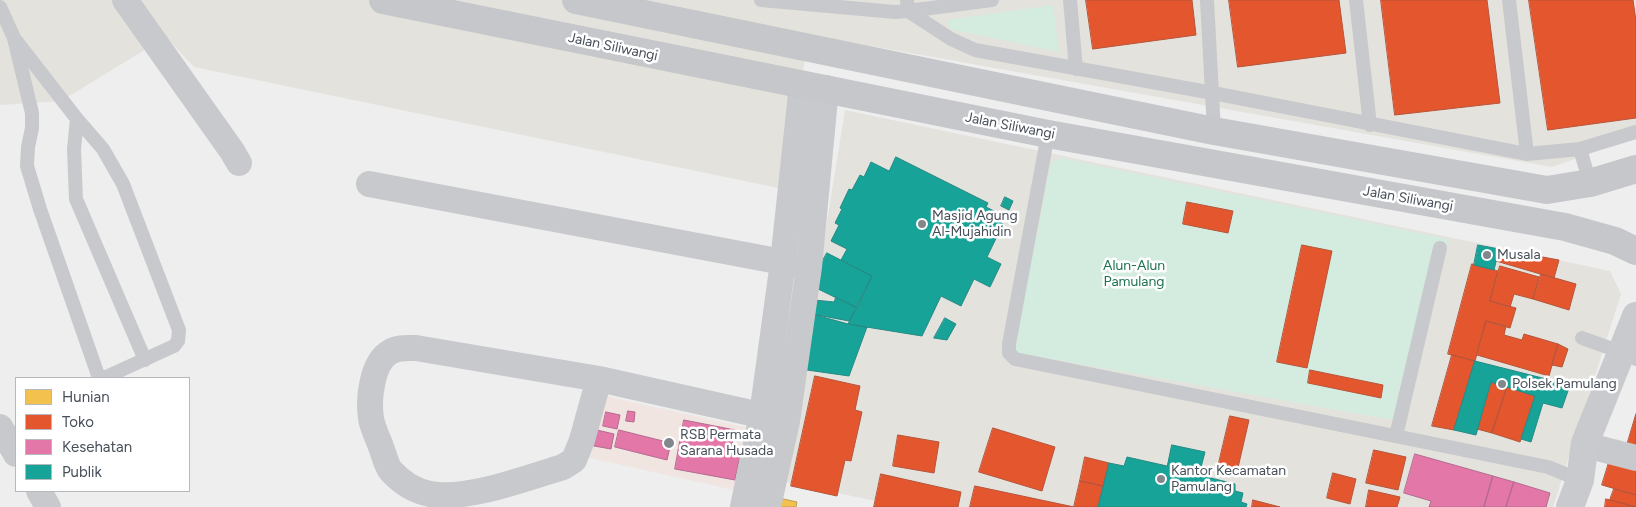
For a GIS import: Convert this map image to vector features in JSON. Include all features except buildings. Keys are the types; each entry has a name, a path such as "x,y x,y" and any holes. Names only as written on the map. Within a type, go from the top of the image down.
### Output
{"main road":[{"name":"Jalan Siliwangi","path":"383,0 1048,134 1565,226 1626,246"},
{"path":"576,0 1214,131 1547,190 1590,183 1636,169"},
{"path":"1626,246 1636,268"},
{"path":"1580,480 1601,449 1631,359 1636,316"},
{"path":"1570,507 1580,480 1585,443 1631,359"}],"street":[{"path":"125,0 239,163"},
{"path":"768,507 783,262 814,87"},
{"path":"743,507 774,418 809,267 814,87"},
{"path":"369,184 809,267"},
{"path":"599,379 582,440 574,460 563,467 476,491 450,496 418,492 390,470 371,419 371,392 375,372 380,360 390,352 402,348 416,348 599,379 774,418"},
{"path":"0,426 15,452"},
{"path":"1601,449 1636,458"},
{"path":"40,492 48,507"}],"lane":[{"path":"763,0 895,12 907,6 992,0"},
{"path":"1070,0 1076,69"},
{"path":"1207,0 1214,131"},
{"path":"1356,0 1370,125"},
{"path":"1509,0 1527,154"},
{"path":"907,6 951,40 974,50 1213,93 1527,154 1580,149 1636,132"},
{"path":"0,7 14,38 32,113 27,166 98,375 106,377 174,346 178,341 180,330 123,184 103,149 77,119 14,38"},
{"path":"77,119 74,149 76,199 145,360"},
{"path":"1048,134 1009,344 1009,353 1014,359 1548,467 1580,480"},
{"path":"1580,149 1590,183"},
{"path":"1396,436 1440,248"},
{"path":"1582,338 1631,359"}],"shaded area":[{"path":"0,0 1636,0 1636,137 1552,167 809,35 783,189 194,67 166,37 61,101 0,105"},
{"path":"845,110 1610,271 1621,294 1553,507 904,507 785,482"},
{"name":"RSB Permata Sarana Husada","path":"600,395 753,429 739,491 586,457"}],"green space":[{"path":"1053,5 1059,52 950,29 947,20"},
{"name":"Alun-Alun Pamulang","path":"1061,158 1448,239 1404,422 1013,352 1051,163"}],"place":[{"name":"Masjid Agung Al-Mujahidin","path":"922,224"},
{"name":"Musala","path":"1487,255"},
{"name":"Polsek Pamulang","path":"1502,384"},
{"name":"RSB Permata Sarana Husada","path":"669,443"},
{"name":"Kantor Kecamatan Pamulang","path":"1161,479"}]}
